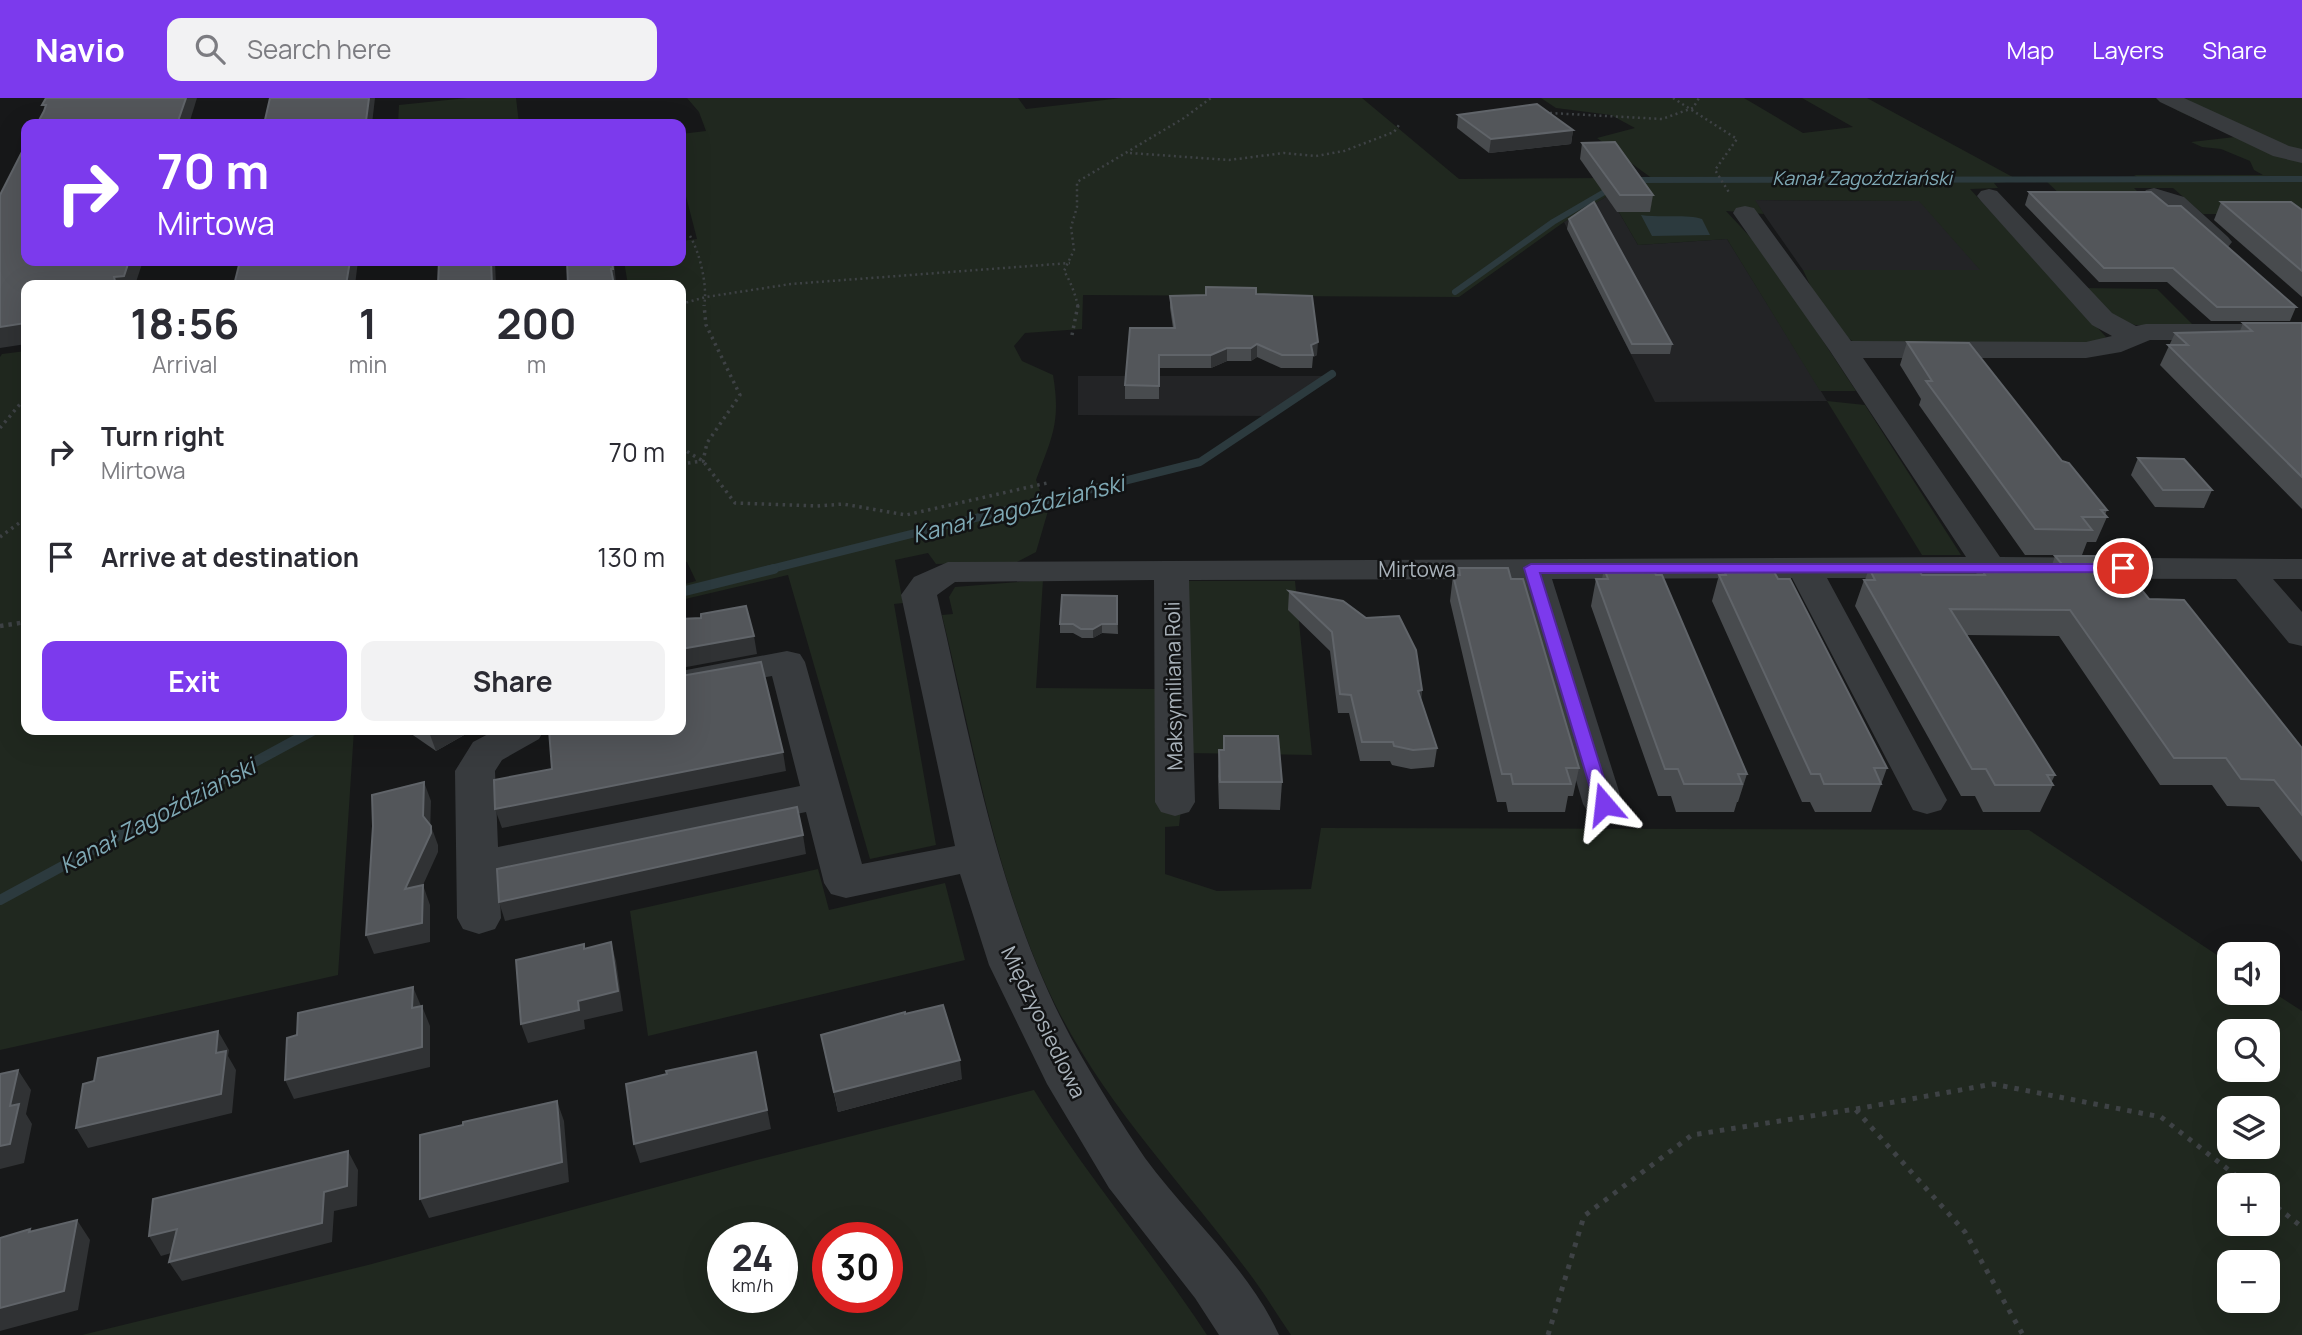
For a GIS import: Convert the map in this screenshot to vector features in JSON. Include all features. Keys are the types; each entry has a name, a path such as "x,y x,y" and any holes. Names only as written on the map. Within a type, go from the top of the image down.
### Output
{"street":[{"path":"2168,98 2281,151 2302,156"},
{"path":"2154,195 2175,202 2233,254"},
{"path":"1989,196 2102,319 2133,336"},
{"path":"1745,214 1843,349 1990,567"},
{"path":"1843,349 2086,350 2111,346 2146,332 2299,317"},
{"path":"1531,568 1604,804"},
{"name":"Mirtowa","path":"926,584 948,572 1531,568 2302,569"},
{"path":"1804,568 1927,800"},
{"path":"2246,569 2302,635"},
{"name":"Maksymiliana Roli","path":"1171,570 1175,802"},
{"name":"Międzyosiedlowa","path":"926,584 919,594 978,856 1012,965 1064,1070 1127,1173 1214,1281 1251,1335"},
{"path":"686,681 787,662 846,883 978,856"},
{"path":"480,918 475,771 487,751 516,735"},
{"path":"478,866 821,795"}],"path":[{"path":"1072,335 1078,304 1071,292 1072,284 1064,271 1070,263 1075,234 1071,227 1077,208 1077,182 1184,118 1211,98"},
{"path":"1673,98 1737,139 1715,170 1721,181"},
{"path":"1550,113 1662,119 1691,110 1699,98"},
{"path":"1129,152 1229,160 1284,153 1316,156 1344,151 1394,132 1399,125"},
{"path":"690,236 695,245 706,297 703,311 706,325 740,395 707,443 703,461"},
{"path":"686,303 791,284 1070,263"},
{"path":"0,428 21,403"},
{"path":"686,451 703,461 736,503 844,504 906,515 1047,483"},
{"path":"686,463 703,461"},
{"path":"0,537 21,522"},
{"path":"0,626 21,623"},
{"path":"1548,1335 1584,1216 1692,1135 1993,1084 2161,1116 2233,1173"},
{"path":"1855,1109 1965,1232 2023,1335"},
{"path":"2280,1210 2302,1227"}],"shaded area":[{"path":"467,98 516,98 518,119 398,119 399,105"},
{"path":"687,98 1018,98 1026,109 1122,98 1362,98 1459,179 1610,178 1628,182 1657,182 1597,138 1635,128 1611,115 1556,108 1541,98 1744,98 1803,133 1853,127 1802,98 1867,98 2020,181 1994,183 1998,188 1970,189 2106,337 2095,344 1854,342 1829,319 1803,270 1980,270 1919,201 1755,200 1764,214 1726,211 1765,253 1856,391 1820,391 1727,239 1638,245 1609,195 1564,222 1459,297 1083,295 1082,329 1025,333 1014,346 1022,361 1053,375 1055,391 1054,429 1036,480 1048,511 1036,552 1017,562 936,564 928,553 895,560 903,603 894,604 936,845 870,859 788,575 686,599 686,584 696,581 686,562 686,280 627,280 625,266 686,266 686,240 697,239 686,196 686,133 706,131 699,112"},
{"path":"2176,98 2302,98 2302,153"},
{"path":"2176,110 2182,110 2302,160 2302,214 2203,214 2173,188 2134,188 2144,198 2064,198 2046,181 2142,180 2134,175 2263,175 2254,170 2250,161 2221,149 2202,147 2191,142 2235,137"},
{"path":"1609,195 1638,245 1727,239 1827,401 1655,402 1564,222"},
{"path":"1754,200 1920,201 1981,270 1803,270"},
{"path":"1641,215 1702,219 1710,235 1652,236"},
{"path":"2084,288 2157,289 2193,325 2135,325 2109,315"},
{"path":"21,352 21,735 354,735 338,975 0,1050 2,354"},
{"path":"1078,376 1324,376 1266,416 1078,415"},
{"path":"1827,401 1865,405 1961,555 1922,555"},
{"path":"1043,580 1036,688 1159,689 1181,809 1179,826 1165,827 1165,874 1217,891 1311,889 1321,828 2029,830 2217,955 2217,1005 2280,1005 2280,997 2302,1011 2302,1335 1291,1335 1228,1245 1103,1085 1061,1016 1039,969 1004,870 977,769 942,615 953,614 949,597 955,587"},
{"path":"1185,581 1295,581 1312,755 1185,753"},
{"path":"818,869 829,910 945,883 965,960 648,1036 630,911"},
{"path":"1034,1090 1075,1153 1207,1335 82,1335 368,1265 753,1161"}],"building":[{"path":"46,98 186,98 179,119 40,119 46,105 42,105"},
{"path":"270,98 369,98 366,119 265,119"},
{"path":"1537,104 1573,130 1491,139 1458,115"},
{"path":"1615,142 1653,195 1620,195 1582,143"},
{"path":"21,154 21,266 127,266 124,276 114,277 115,280 21,280 21,324 0,327 0,195"},
{"path":"2029,192 2151,192 2168,206 2181,206 2296,307 2217,307 2173,268 2104,268"},
{"path":"1594,202 1672,344 1632,344 1569,219"},
{"path":"2221,202 2291,202 2302,210 2302,271"},
{"path":"239,266 349,266 347,280 235,280"},
{"path":"439,266 491,266 492,280 438,280"},
{"path":"567,266 613,266 613,280 568,280"},
{"path":"1206,287 1256,288 1256,294 1312,296 1318,342 1311,345 1313,355 1282,355 1257,344 1251,348 1227,348 1211,355 1159,355 1159,386 1125,385 1130,328 1175,328 1170,296 1206,295"},
{"path":"2243,323 2302,323 2302,477 2168,345 2188,345 2175,333 2252,331"},
{"path":"1907,342 1969,343 2062,461 2069,463 2107,510 2101,510 2107,517 2082,517 2092,530 2035,529 1926,381 1932,381"},
{"path":"2138,458 2184,459 2212,490 2163,490"},
{"path":"2055,556 2114,556 2149,599 2184,600 2302,748 2302,815 2274,780 2241,779 2226,758 2174,758 2070,610 1950,609 2055,775 2047,775 2053,785 1995,785 1986,769 1972,769 1864,580 1875,580 1869,568 1917,568 1922,575 1985,575 1979,565 2062,564"},
{"path":"1459,568 1508,568 1511,579 1523,579 1579,768 1566,768 1571,784 1513,784 1511,774 1502,774 1453,575 1460,575"},
{"path":"1604,568 1653,568 1656,575 1662,575 1747,774 1738,774 1742,784 1684,784 1678,769 1665,769 1596,579 1608,579"},
{"path":"1723,568 1772,568 1778,579 1790,579 1887,768 1874,768 1881,784 1824,784 1820,774 1811,774 1719,575 1726,575"},
{"path":"1289,591 1343,601 1366,618 1399,616 1416,650 1422,690 1418,691 1437,748 1413,750 1394,746 1393,742 1362,742 1351,695 1340,694 1332,632"},
{"path":"1062,595 1117,596 1117,624 1081,629 1073,624 1060,624"},
{"path":"746,606 754,636 686,648 686,619 701,618 701,614"},
{"path":"761,662 783,752 495,809 494,780 552,769 549,735 686,735 686,675"},
{"path":"1224,736 1278,736 1282,782 1220,782 1219,750 1224,750"},
{"path":"424,782 423,816 431,826 431,833 405,889 423,885 422,923 366,935 373,826 372,795"},
{"path":"797,807 803,835 499,902 497,869"},
{"path":"611,942 618,991 578,1001 579,1010 521,1024 516,960 584,944 584,949"},
{"path":"413,987 412,1008 422,1006 422,1047 285,1080 287,1038 297,1035 298,1013"},
{"path":"943,1005 960,1060 834,1092 821,1035 905,1012"},
{"path":"218,1031 216,1053 226,1051 221,1094 76,1128 83,1084 94,1081 98,1058"},
{"path":"756,1052 767,1110 634,1144 626,1084 667,1074 666,1071"},
{"path":"18,1070 10,1106 19,1104 10,1144 0,1146 0,1074"},
{"path":"557,1101 562,1162 420,1199 420,1135 463,1125 463,1122"},
{"path":"348,1151 347,1186 324,1192 322,1223 169,1262 177,1229 149,1236 153,1199"},
{"path":"77,1220 64,1291 0,1308 0,1238"}],"waterway":[{"name":"Kanał Zagoździański","path":"1628,180 2302,179"},
{"name":"Kanał Zagoździański","path":"1455,292 1553,222 1613,187"},
{"name":"Kanał Zagoździański","path":"767,570 1200,462 1332,374"},
{"name":"Kanał Zagoździański","path":"686,591 774,569"},
{"name":"Kanał Zagoździański","path":"0,900 305,735"}],"route":[{"path":"1604,804 1531,568 2123,568"}]}
